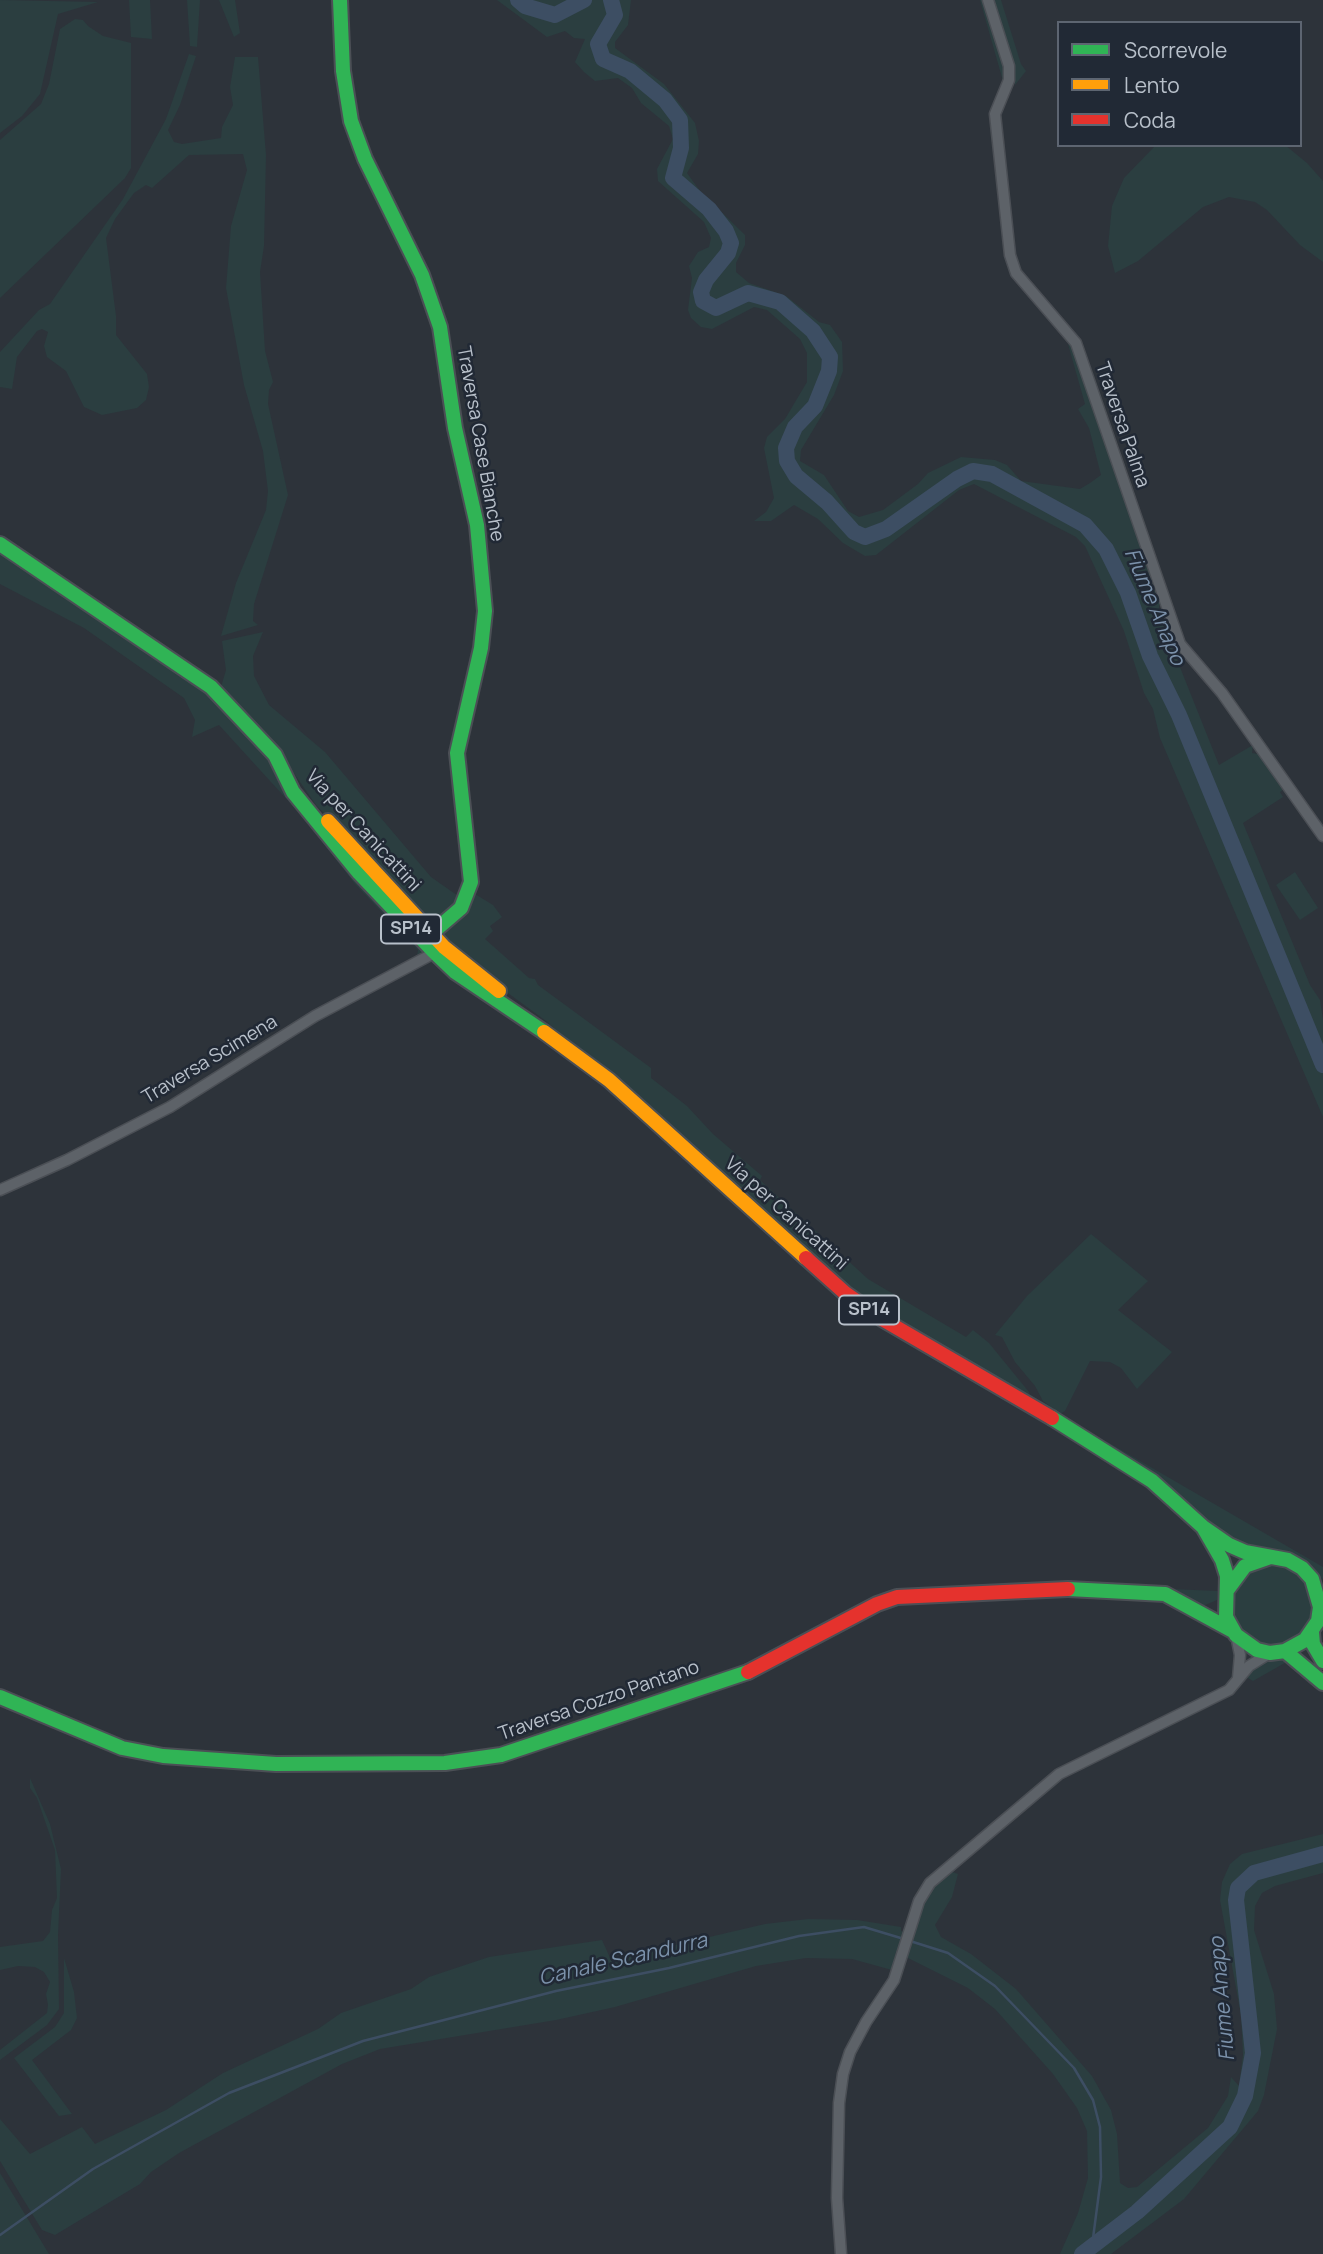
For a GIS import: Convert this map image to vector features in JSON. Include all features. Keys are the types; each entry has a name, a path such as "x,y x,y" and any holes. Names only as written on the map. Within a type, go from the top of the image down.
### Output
{"main road":[{"name":"Traversa Case Bianche","path":"340,0 342,71 351,121 365,159 404,234 435,309 455,428 477,525 485,627 457,753 471,882 461,908 432,933"},
{"name":"Via per Canicattini","path":"0,544 211,687 268,746 293,792 359,873 433,951 455,972 568,1048 609,1080 845,1293 882,1320 1098,1444 1152,1481 1203,1527"},
{"name":"Via per Canicattini","path":"287,778 432,933 492,985 540,1021 568,1048"},
{"path":"359,873 417,930 432,933 433,951"},
{"path":"1203,1527 1245,1552 1295,1564 1318,1581 1318,1621 1313,1644 1323,1661"},
{"path":"1203,1527 1223,1560 1227,1617 1234,1633 1257,1650 1277,1652 1309,1667 1323,1683"},
{"path":"1198,1610 1205,1610 1226,1595 1245,1566 1273,1558"},
{"name":"Traversa Cozzo Pantano","path":"0,1697 122,1748 163,1756 276,1764 445,1763 501,1755 754,1670 877,1604 897,1597 1061,1589 1165,1594 1198,1610 1234,1633"},
{"path":"1277,1652 1305,1640 1318,1621"}],"street":[{"name":"Traversa Palma","path":"988,0 1009,66 1010,80 995,114 1010,255 1016,273 1076,343 1180,644 1222,693 1323,836"},
{"path":"433,951 447,956 492,985"},
{"name":"Traversa Scimena","path":"0,1190 67,1160 170,1107 315,1016 433,951"},
{"path":"1234,1633 1240,1654 1238,1679"},
{"path":"841,2254 837,2198 839,2104 843,2074 850,2052 866,2022 894,1980 919,1901 939,1873 1059,1774 1229,1690 1256,1660 1277,1652"}],"shaded area":[{"path":"0,0 98,2 58,14 40,94 22,116 0,133"},
{"path":"129,0 150,0 152,39 131,37"},
{"path":"187,0 200,0 197,47 190,46"},
{"path":"219,0 235,0 240,33 234,37"},
{"path":"497,0 631,0 628,25 615,42 615,48 664,84 695,123 699,141 698,154 687,173 700,191 745,235 745,245 736,263 736,272 749,283 786,296 819,322 830,325 842,342 843,371 834,395 801,450 800,461 824,475 848,511 859,517 883,510 918,484 928,473 961,457 995,460 1007,465 1021,481 1080,489 1101,475 1089,428 1078,409 1085,404 1068,344 1072,345 1161,597 1158,612 1219,765 1253,745 1252,753 1258,754 1284,789 1280,792 1283,797 1243,823 1310,985 1320,1000 1323,1020 1323,1117 1160,738 1153,709 1144,693 1124,631 1085,546 1076,537 974,484 959,490 876,555 865,556 843,543 818,519 794,505 771,521 754,521 766,512 774,498 764,448 767,437 785,419 807,382 807,353 800,339 767,310 754,307 712,329 701,327 691,318 688,310 692,278 689,266 698,252 709,247 711,238 704,222 658,181 657,169 673,139 669,126 641,103 632,88 618,78 595,81 584,72 575,62 585,39 574,38 565,31 547,37"},
{"path":"980,0 984,0 1005,65 1003,81"},
{"path":"991,0 1001,0 1021,64 1026,71 1015,85 1015,68"},
{"path":"75,19 83,20 103,36 131,43 131,168 125,178 0,298 0,140 41,104 49,84 60,29"},
{"path":"189,54 196,56 180,105 168,130 174,142 182,144 221,138 222,127 233,105 230,87 235,57 258,57 266,155 264,246 260,272 265,351 273,382 269,390 268,404 288,495 254,604 253,621 258,625 221,636 236,583 266,510 268,491 263,451 244,385 226,288 231,226 247,170 243,154 189,155 152,188 146,185 134,193 115,219 106,238 116,335 147,374 149,387 146,400 137,408 102,415 84,407 66,371 47,357 44,346 48,332 42,329 37,331 17,357 12,389 0,387 0,352 39,310 50,304 123,199 166,119"},
{"path":"1154,147 1287,147 1323,181 1323,262 1300,245 1267,210 1255,202 1229,197 1203,207 1138,261 1115,273 1108,246 1112,206 1124,178"},
{"path":"0,553 204,689 266,755 290,796 422,947 421,954 417,956 418,950 355,884 302,816 219,725 192,737 195,720 184,698 84,628 0,584"},
{"path":"263,632 253,656 254,676 269,705 325,752 431,877 461,898 435,921 426,918 316,805 277,749 221,687 226,670 222,641"},
{"path":"1295,872 1318,908 1300,920 1276,885"},
{"path":"475,894 493,905 502,917 490,926 493,931 485,939 529,978 535,979 538,985 651,1068 651,1078 687,1106 713,1134 762,1176 760,1180 868,1279 966,1337 973,1330 989,1343 1029,1392 1031,1399 888,1316 846,1286 546,1021 482,974 444,939 442,932 470,905"},
{"path":"1091,1234 1148,1281 1118,1310 1172,1352 1137,1389 1121,1368 1110,1362 1090,1361 1065,1411 1060,1414 1043,1401 1035,1386 1015,1362 1002,1337 995,1335 1027,1296"},
{"path":"1104,1440 1323,1567 1323,1579 1223,1535 1164,1484"},
{"path":"1273,1563 1289,1566 1303,1575 1312,1589 1315,1605 1312,1621 1303,1635 1289,1644 1273,1647 1257,1644 1243,1635 1234,1621 1231,1605 1234,1589 1243,1575 1257,1566"},
{"path":"1171,1589 1218,1591 1217,1600 1203,1606"},
{"path":"1272,1658 1290,1660 1253,1681 1246,1677 1259,1663"},
{"path":"30,1778 50,1824 61,1869 59,2009 47,2025 0,2060 0,2050 47,2013 48,2005 46,1994 50,1982 44,1972 35,1967 18,1966 0,1970 0,1947 43,1941 50,1932 52,1910 57,1898 55,1850 37,1798 30,1788"},
{"path":"1323,1834 1323,1873 1275,1886 1262,1893 1255,1906 1254,1930 1274,1994 1277,2029 1264,2095 1258,2111 1184,2199 1111,2254 1060,2254 1078,2213 1088,2178 1087,2131 1077,2108 1053,2074 995,2009 968,1988 896,1952 892,1970 852,1959 806,1958 756,1966 615,2007 556,2020 380,2049 342,2064 179,2153 151,2172 140,2184 55,2235 42,2230 0,2161 0,2119 30,2154 82,2127 95,2144 166,2110 223,2073 318,2029 341,2013 411,1989 429,1977 489,1957 602,1940 611,1960 765,1924 808,1919 857,1920 901,1927 901,1931 912,1934 924,1901 938,1881 950,1871 958,1874 952,1897 935,1925 941,1937 971,1954 1016,1989 1092,2076 1111,2110 1117,2134 1120,2183 1128,2188 1137,2187 1208,2128 1228,2096 1231,2077 1239,2086 1243,2055 1241,2015 1220,1900 1222,1882 1230,1864 1242,1854"},
{"path":"64,1958 74,1992 77,2018 71,2030 32,2060 72,2114 59,2116 14,2058 55,2027 64,2013"},
{"path":"0,2173 49,2254 0,2254"}],"waterway":[{"name":"Fiume Anapo","path":"518,0 525,6 555,15 584,0"},
{"name":"Fiume Anapo","path":"611,0 615,15 598,44 603,59 630,71 665,100 680,120 681,148 673,178 709,209 726,231 731,243 728,253 706,280 701,292 703,301 716,308 748,293 780,302 813,331 830,357 829,371 815,406 795,427 786,448 787,461 796,476 827,502 854,532 865,537 886,529 957,479 973,471 992,474 1085,525 1106,549 1128,593 1150,656 1179,715 1323,1065"},
{"name":"Fiume Anapo","path":"1082,2254 1137,2212 1230,2127 1245,2096 1253,2053 1236,1900 1238,1888 1254,1873 1323,1854"},
{"name":"Canale Scandurra","path":"0,2235 93,2169 229,2093 363,2041 556,1991 669,1968 799,1936 864,1927 904,1939"},
{"name":"Canale Scandurra","path":"910,1941 948,1953 995,1986 1074,2068 1093,2100 1100,2127 1101,2177 1092,2246"}],"traffic: fast":[{"path":"340,0 343,71 351,121 365,159 422,275 440,327 455,428 477,525 485,611 481,648 457,753 471,882 461,908 432,933 420,931"},
{"path":"0,544 211,687 275,755 293,792 359,873 433,951 455,972 544,1032"},
{"path":"1052,1418 1152,1481 1203,1527 1229,1545 1245,1552 1288,1560 1302,1568 1312,1579 1320,1607 1318,1621 1305,1640 1285,1651 1270,1653 1257,1650 1236,1635 1226,1617 1227,1576 1222,1560 1203,1527"},
{"path":"1228,1589 1245,1566 1268,1558"},
{"path":"1068,1589 1165,1594 1233,1631"},
{"path":"1312,1632 1313,1644 1323,1661"},
{"path":"1285,1651 1323,1683"},
{"path":"0,1697 122,1748 163,1756 276,1764 445,1763 501,1755 748,1672"}],"traffic: slow":[{"path":"328,821 444,947 499,991"},
{"path":"544,1032 609,1080 806,1258"}],"traffic: jam":[{"path":"806,1258 845,1293 882,1319 1052,1418"},
{"path":"748,1672 877,1604 897,1597 1068,1589"}]}
